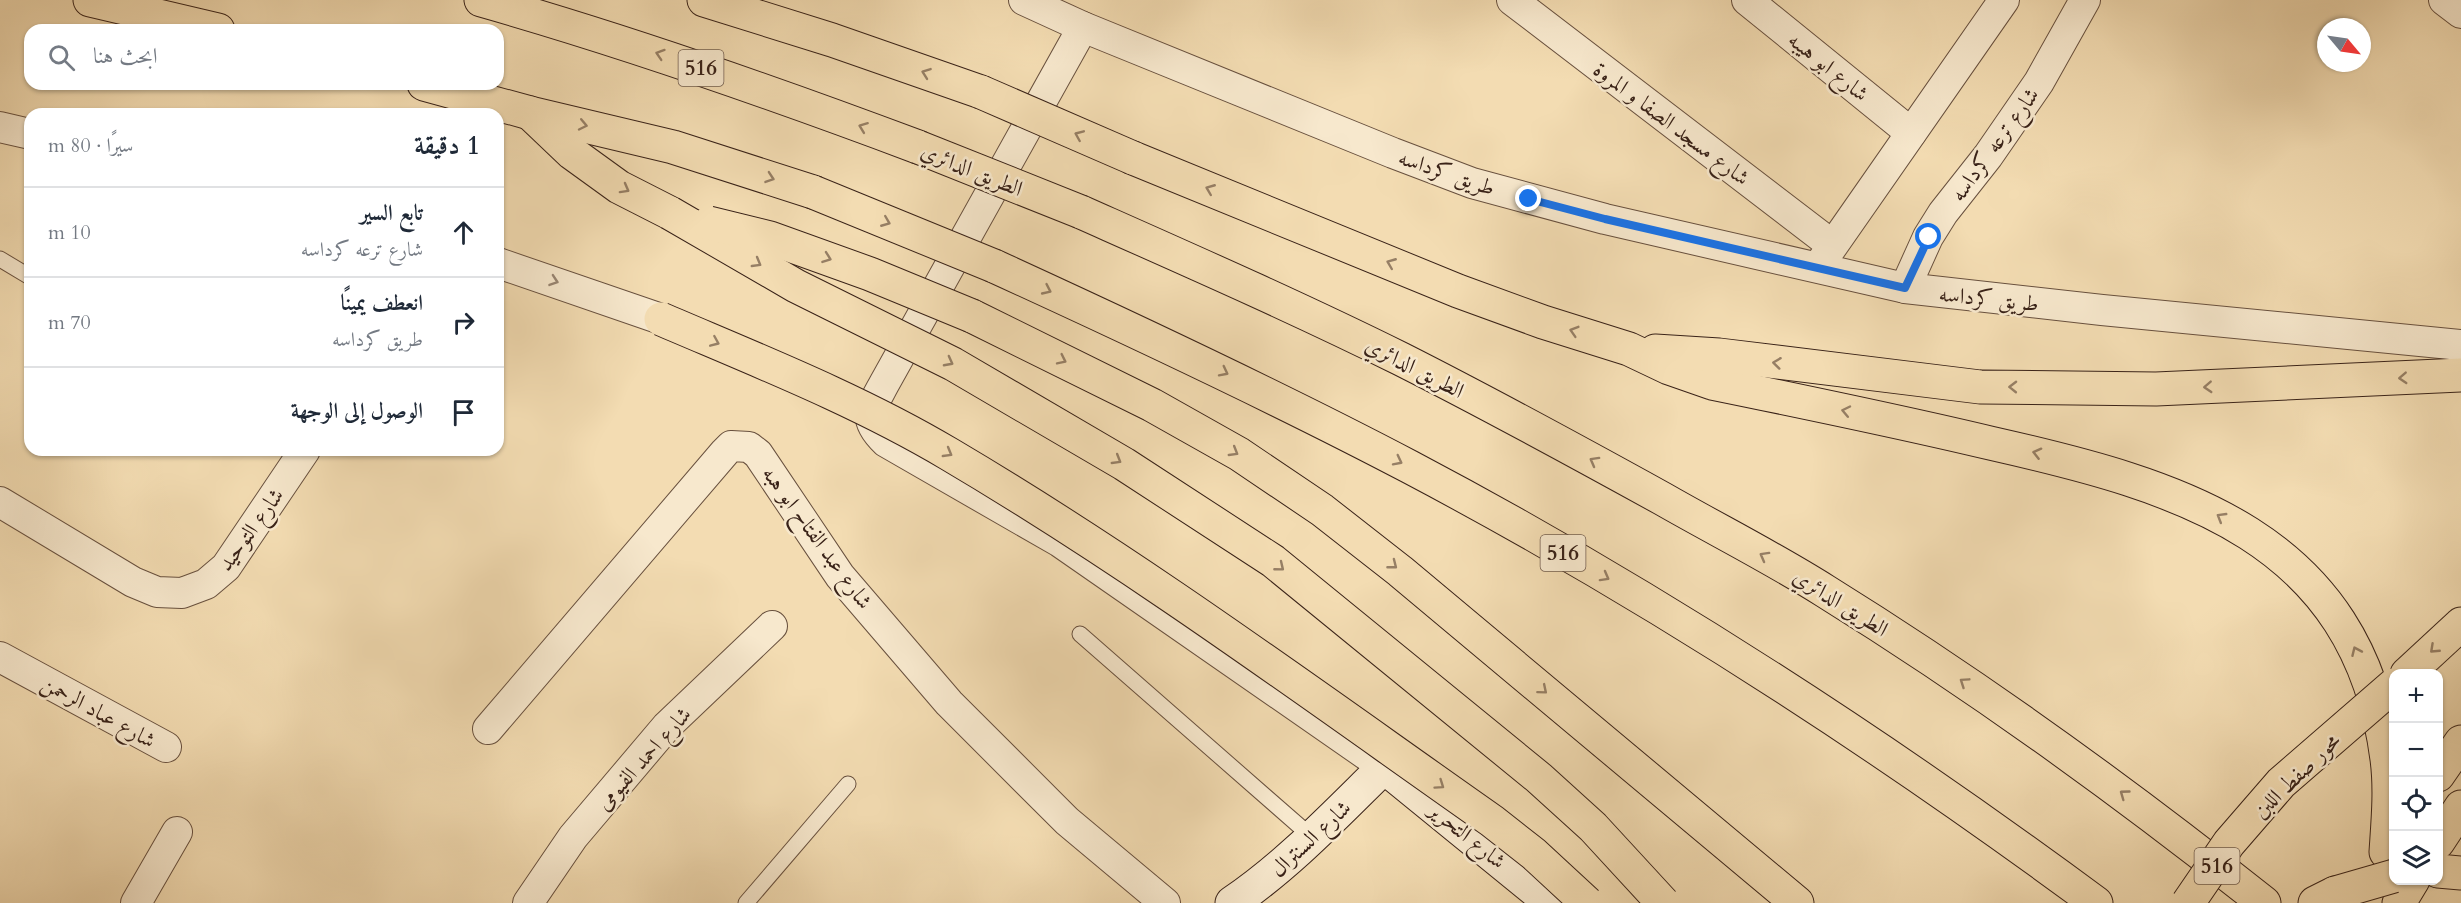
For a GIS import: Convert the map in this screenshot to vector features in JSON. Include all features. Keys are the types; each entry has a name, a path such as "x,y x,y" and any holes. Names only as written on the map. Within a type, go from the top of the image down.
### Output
{"main road":[{"path":"90,0 192,24"},
{"name":"الطريق الدائري","path":"481,0 666,57 793,100 918,147 1081,212 1242,283 1400,359 1556,440 1802,577 1951,672 2057,745 2264,903"},
{"path":"704,0 832,40 981,92 1133,158 1458,291 1543,322 1629,349 1669,368 1712,383 1968,437 2096,469 2157,489 2215,513 2268,546 2305,577 2330,607 2351,640 2369,680 2381,721 2387,761 2390,831"},
{"name":"516","path":"446,90 530,113 673,147 813,192 994,266 1205,362 1380,452 1614,582 1811,704 2003,834 2096,903"},
{"path":"530,113 572,153 619,187 670,213 796,286 953,364 1124,464 1273,561 1539,778 1593,827 1663,903"},
{"path":"670,213 770,238 870,274 972,316 1152,405 1239,454 1322,510 1400,571 1797,903"},
{"path":"661,319 839,395 948,453 1036,508 1203,618 1492,821 1534,854 1587,903"},
{"path":"1629,349 1719,355 1980,387 2156,389 2461,375"},
{"path":"2412,669 2461,624"},
{"name":"محور صفط اللبن","path":"2188,903 2229,843 2281,783 2389,689"},
{"path":"2443,769 2461,742"},
{"path":"2443,836 2461,807"},
{"path":"2315,903 2335,893 2389,857"},
{"path":"2351,903 2389,858"},
{"path":"2443,871 2461,873"},
{"path":"2399,903 2410,885"}],"street":[{"name":"طريق كرداسه","path":"1024,0 1083,27 1472,183 1605,219 1825,257 1905,288 2461,345"},
{"name":"شارع مسجد الصفا و المروة","path":"1512,0 1825,257"},
{"name":"شارع ابو هيبه","path":"1747,0 1911,133"},
{"name":"شارع ترعه كرداسه","path":"1905,288 1943,213 1988,156 2033,91 2085,0"},
{"path":"2444,0 2461,13"},
{"path":"1825,257 1911,133 1993,4"},
{"path":"1083,27 884,384 872,407 870,421 886,442 1060,542 1384,768"},
{"path":"0,127 24,133"},
{"path":"504,265 661,319"},
{"name":"شارع عبد الفتاح ابو هبه","path":"488,729 725,452 731,446 749,447 758,454 840,576 949,703 1067,821 1165,903"},
{"name":"شارع التوحيد","path":"0,502 133,582 157,592 182,593 206,584 226,567 301,456"},
{"name":"شارع احمد الفيومى","path":"528,903 573,837 667,726 772,626"},
{"name":"شارع عباد الرحمن","path":"0,657 166,747"},
{"name":"شارع السنترال","path":"1232,903 1313,838 1384,768"},
{"name":"شارع التحرير","path":"1384,768 1551,903"},
{"path":"136,903 177,832"}],"lane":[{"path":"0,260 24,274"},
{"path":"1080,634 1313,838"},
{"path":"746,903 848,784"}],"route":[{"path":"1529,199 1605,219 1905,288 1929,237"}]}
